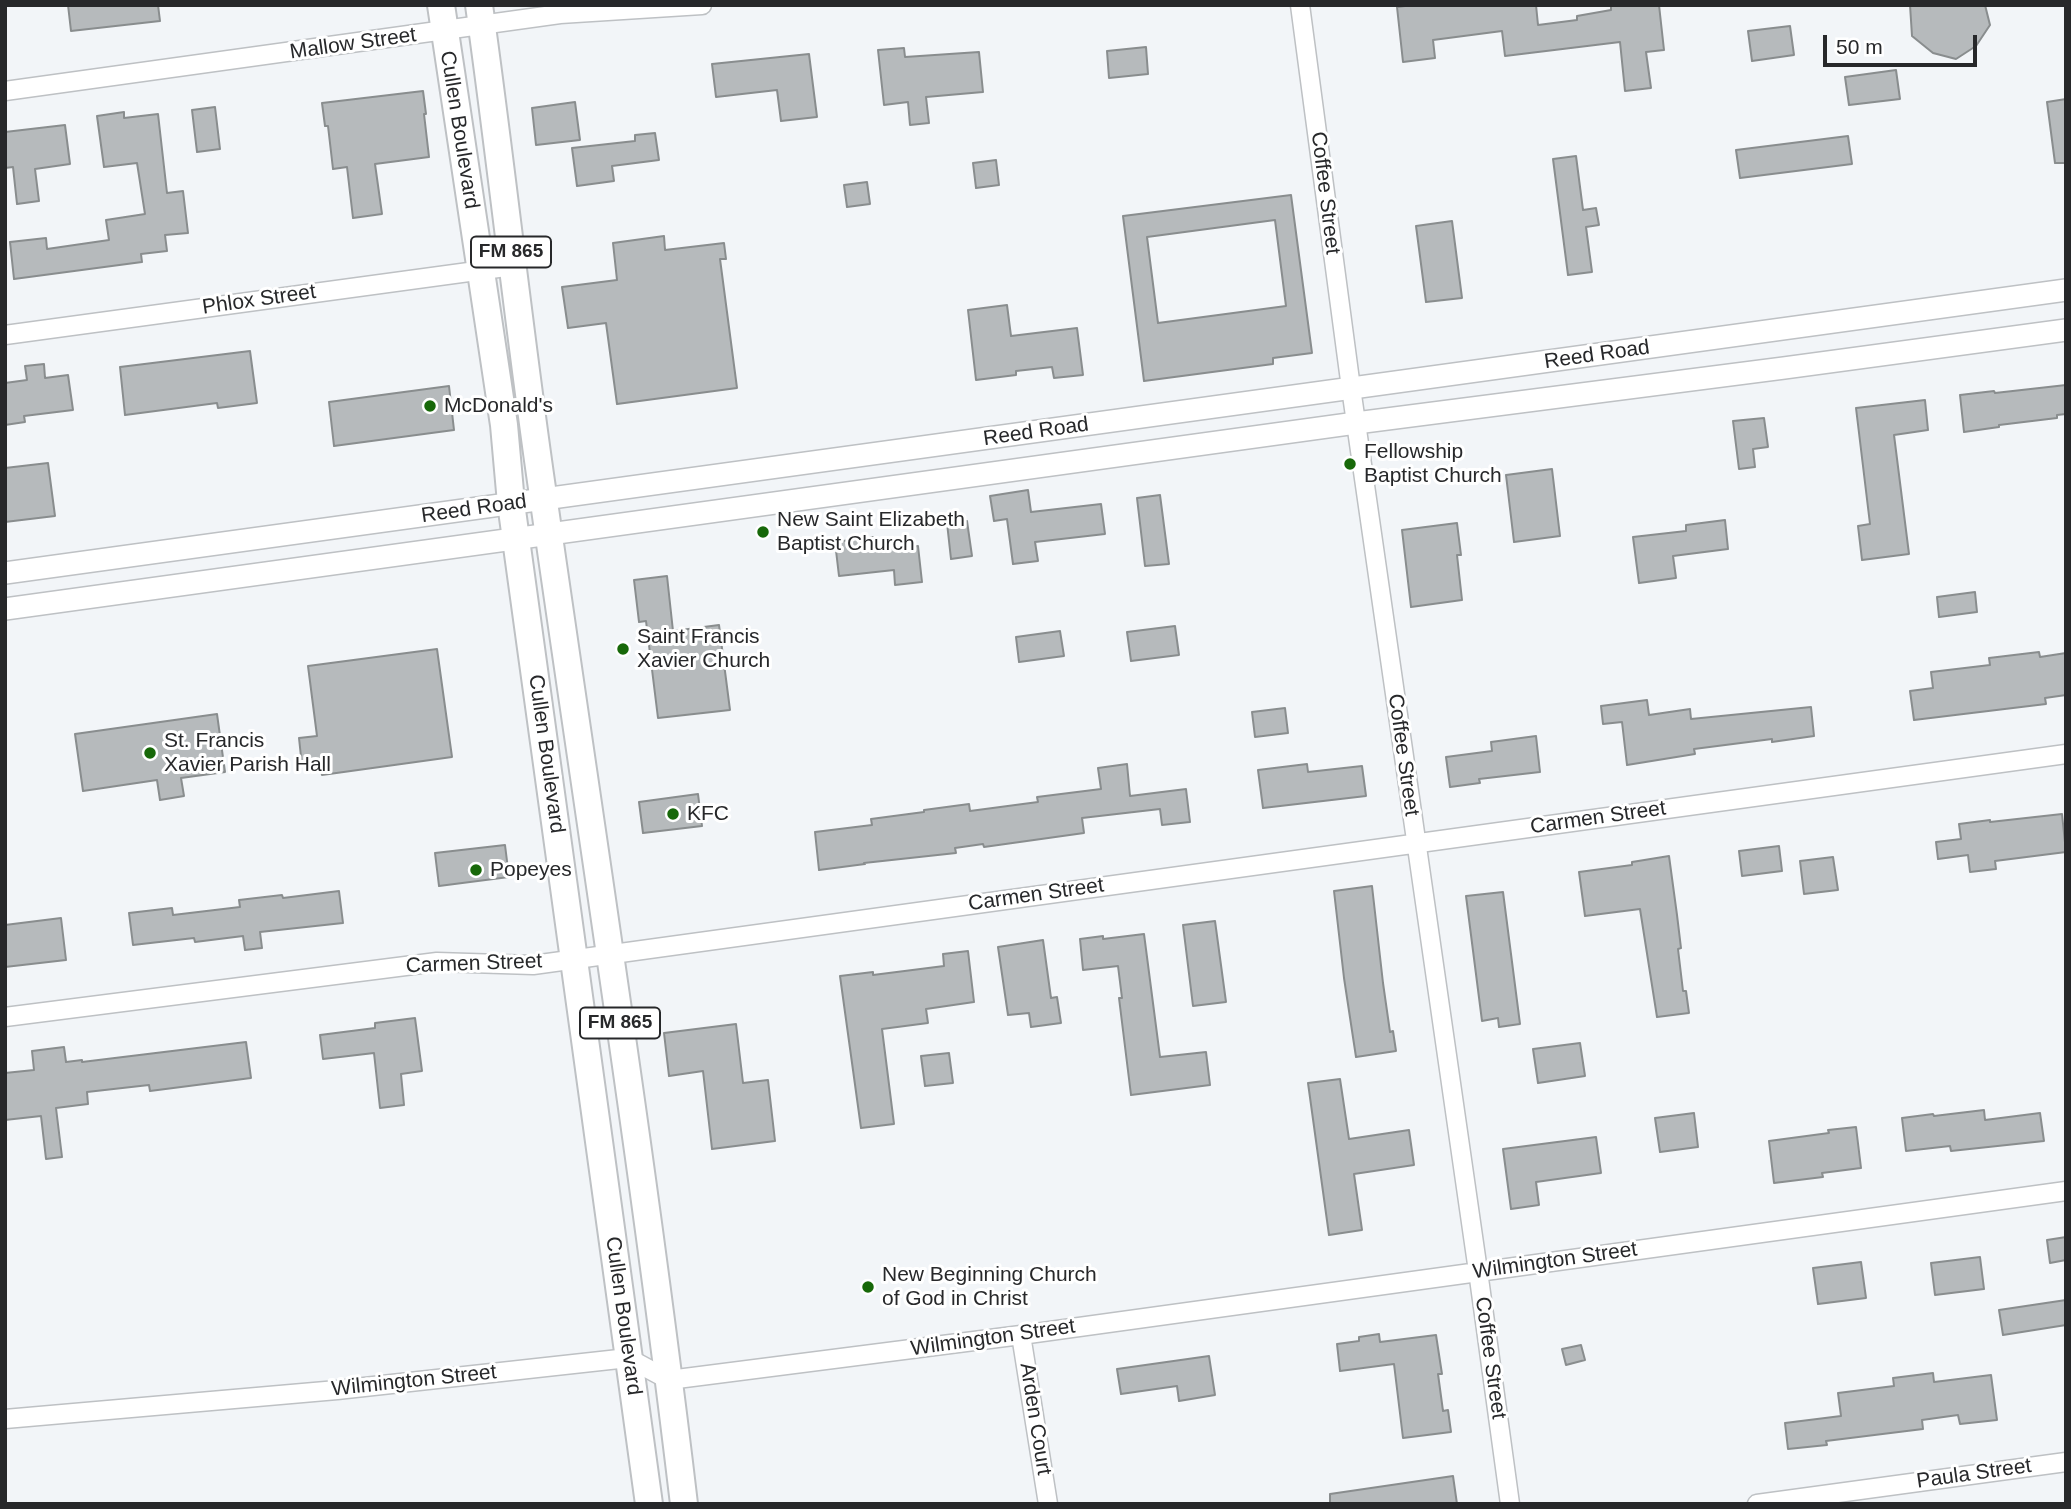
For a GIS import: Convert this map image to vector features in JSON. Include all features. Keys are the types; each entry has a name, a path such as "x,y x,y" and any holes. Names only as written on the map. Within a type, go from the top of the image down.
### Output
{"main road":[{"name":"Cullen Boulevard","path":"441,5 504,425 511,503 649,1504"},
{"name":"Cullen Boulevard","path":"480,15 543,499 610,954 684,1504"}],"street":[{"name":"Mallow Street","path":"5,91 444,32 480,15 560,14 702,5"},
{"name":"Coffee Street","path":"1300,5 1351,388 1510,1504"},
{"name":"Phlox Street","path":"5,335 513,266"},
{"name":"Reed Road","path":"5,573 2066,290"},
{"path":"1779,330 1784,369"},
{"name":"Reed Road","path":"5,609 1356,423 2066,330"},
{"path":"872,455 876,490"},
{"path":"184,549 188,584"},
{"name":"Carmen Street","path":"5,1017 437,962 533,965 2066,754"},
{"name":"Wilmington Street","path":"669,1380 1021,1335 2066,1191"},
{"name":"Arden Court","path":"1021,1335 1048,1504"},
{"path":"628,1358 669,1380"},
{"name":"Wilmington Street","path":"5,1419 337,1390 628,1358"},
{"name":"Paula Street","path":"1757,1504 2066,1462"}],"building":[{"path":"68,5 158,5 160,21 71,31"},
{"path":"1536,5 1538,25 1577,20 1577,16 1611,10 1611,5 1659,5 1664,50 1646,52 1651,88 1625,91 1620,42 1505,56 1502,31 1433,40 1435,58 1403,62 1397,7"},
{"path":"1910,5 1985,5 1990,25 1976,46 1956,59 1933,53 1912,36"},
{"path":"1790,26 1794,55 1752,61 1748,31"},
{"path":"1146,47 1148,74 1109,78 1107,51"},
{"path":"904,48 905,57 979,52 983,92 926,97 929,123 910,125 908,102 884,105 878,50"},
{"path":"809,54 817,117 781,121 777,90 716,97 712,64"},
{"path":"1896,70 1900,99 1849,105 1845,77"},
{"path":"423,91 429,157 375,164 382,214 353,218 347,167 333,169 328,126 325,126 322,103"},
{"path":"2066,99 2066,163 2055,163 2047,102"},
{"path":"575,102 580,140 536,145 532,108"},
{"path":"215,107 220,149 197,152 192,110"},
{"path":"124,112 124,118 158,114 167,193 183,191 188,233 165,235 167,251 141,254 142,262 14,279 10,242 46,238 47,249 109,240 106,220 145,214 137,163 104,167 97,116"},
{"path":"65,125 70,164 35,169 39,201 17,204 13,167 5,168 5,132"},
{"path":"655,133 659,160 612,166 614,181 577,186 572,148 635,141 635,135"},
{"path":"1848,136 1852,164 1740,178 1736,150"},
{"path":"1576,156 1583,210 1596,208 1599,225 1586,227 1592,272 1568,275 1553,159"},
{"path":"996,160 999,185 976,188 973,163"},
{"path":"867,182 870,204 847,207 844,185"},
{"path":"1291,195 1312,353 1273,358 1273,364 1144,381 1123,216","holes":["1275,220 1286,306 1158,323 1147,237"]},
{"path":"1452,221 1462,298 1426,302 1416,226"},
{"path":"664,236 665,250 724,243 726,259 720,259 737,388 617,404 606,323 568,328 562,287 617,280 613,243"},
{"path":"1007,305 1011,336 1077,328 1083,375 1054,378 1052,367 1016,371 1016,375 976,380 968,310"},
{"path":"250,351 257,403 218,408 217,403 125,415 120,367"},
{"path":"44,364 45,378 68,375 73,410 24,416 25,422 5,425 5,383 27,380 25,366"},
{"path":"2066,385 2066,414 2057,415 2057,418 1964,432 1960,395"},
{"path":"449,386 454,430 334,446 329,402"},
{"path":"1925,400 1928,430 1894,435 1909,554 1862,560 1858,526 1870,524 1856,408"},
{"path":"1764,418 1768,447 1753,449 1755,467 1739,469 1733,421"},
{"path":"48,463 55,516 5,522 5,468"},
{"path":"1552,469 1560,536 1514,542 1506,475"},
{"path":"1028,490 1031,512 1101,504 1105,534 1035,542 1038,561 1013,564 1007,519 994,521 990,496"},
{"path":"1160,495 1169,564 1145,566 1137,498"},
{"path":"1725,520 1728,549 1673,556 1676,578 1639,583 1633,537 1686,531 1686,525"},
{"path":"967,521 972,556 951,559 947,523"},
{"path":"1457,523 1462,600 1411,607 1402,530"},
{"path":"873,537 875,551 918,546 922,582 895,585 894,570 839,576 835,542"},
{"path":"667,576 673,631 719,625 730,710 658,718 646,621 639,622 634,580"},
{"path":"1975,592 1977,612 1939,617 1937,597"},
{"path":"1175,626 1179,655 1131,661 1127,632"},
{"path":"1060,631 1064,656 1019,662 1016,637"},
{"path":"437,649 452,757 322,775 320,764 302,766 299,738 317,736 308,666"},
{"path":"2039,652 2040,657 2066,653 2066,695 2045,698 2046,704 1914,720 1910,691 1933,688 1931,672 1990,665 1989,658"},
{"path":"1647,700 1649,715 1690,709 1691,719 1811,707 1814,736 1694,749 1695,754 1627,765 1622,722 1603,724 1601,706"},
{"path":"1285,708 1288,733 1255,737 1252,712"},
{"name":"St. Francis Xavier Parish Hall","path":"217,714 225,772 181,778 184,796 160,800 157,780 83,791 75,734"},
{"path":"1536,736 1540,772 1479,779 1480,783 1450,787 1446,757 1492,751 1491,742"},
{"path":"1127,764 1130,796 1186,789 1190,822 1162,825 1160,809 1082,818 1084,833 984,847 983,844 955,848 956,853 819,870 815,832 872,825 871,819 924,810 969,804 970,811 1038,802 1037,797 1101,789 1098,768"},
{"path":"1307,764 1308,772 1362,766 1366,796 1263,808 1258,770"},
{"path":"698,794 702,826 643,833 639,802"},
{"path":"2062,814 2066,852 1995,861 1996,869 1970,872 1968,855 1938,859 1936,842 1961,839 1959,824"},
{"path":"505,845 509,877 439,886 435,853"},
{"path":"1779,846 1782,871 1742,876 1739,851"},
{"path":"1669,856 1681,948 1678,949 1683,991 1686,991 1689,1013 1657,1017 1640,909 1585,916 1579,872 1632,865 1632,862"},
{"path":"1833,857 1838,890 1804,894 1800,861"},
{"path":"1372,886 1390,1032 1393,1031 1396,1051 1356,1057 1334,891"},
{"path":"339,891 343,923 260,932 262,948 245,950 243,936 133,945 129,913 172,908 173,915 240,907 239,900"},
{"path":"1503,892 1520,1024 1499,1027 1498,1018 1482,1021 1466,896"},
{"path":"61,918 66,960 5,967 5,925"},
{"path":"1215,921 1226,1002 1193,1006 1183,925"},
{"path":"1144,934 1160,1057 1206,1052 1210,1085 1131,1095 1119,998 1122,998 1118,966 1083,970 1080,939"},
{"path":"1043,940 1051,998 1057,997 1061,1023 1031,1027 1029,1013 1008,1015 998,947"},
{"path":"968,951 974,1002 926,1009 928,1023 882,1029 894,1124 861,1128 840,976 873,972 873,975 944,966 943,954"},
{"path":"415,1018 422,1071 401,1074 404,1105 380,1108 374,1053 323,1059 320,1035 375,1028 375,1023"},
{"path":"736,1024 743,1083 768,1080 775,1141 712,1149 703,1071 669,1076 664,1033"},
{"path":"246,1042 251,1078 150,1091 149,1085 87,1092 88,1104 56,1108 62,1157 46,1159 41,1116 5,1120 5,1073 34,1070 32,1051 64,1047 66,1062 82,1062"},
{"path":"1580,1043 1585,1076 1538,1083 1533,1049"},
{"path":"949,1053 953,1083 925,1086 921,1056"},
{"path":"1340,1079 1349,1139 1409,1130 1414,1165 1354,1174 1362,1230 1329,1235 1308,1083"},
{"path":"1984,1110 1985,1120 2040,1113 2044,1141 1951,1151 1950,1146 1906,1151 1902,1118"},
{"path":"1694,1113 1698,1147 1660,1152 1655,1118"},
{"path":"1856,1127 1861,1168 1822,1173 1823,1177 1774,1183 1769,1141"},
{"path":"1596,1137 1601,1173 1536,1182 1539,1205 1511,1209 1503,1149"},
{"path":"2066,1237 2066,1260 2050,1263 2047,1240"},
{"path":"1980,1257 1984,1289 1935,1295 1931,1263"},
{"path":"1861,1262 1866,1298 1818,1304 1813,1268"},
{"path":"2066,1300 2066,1325 2003,1335 1999,1310"},
{"path":"1379,1334 1380,1342 1436,1335 1442,1374 1438,1374 1443,1411 1448,1410 1451,1432 1403,1438 1394,1364 1340,1371 1337,1344 1359,1341 1359,1337"},
{"path":"1581,1345 1585,1360 1566,1365 1562,1349"},
{"path":"1209,1356 1215,1395 1179,1401 1177,1386 1121,1394 1117,1369"},
{"path":"1933,1373 1934,1382 1991,1375 1997,1420 1960,1424 1958,1415 1922,1420 1923,1429 1826,1441 1827,1445 1788,1449 1785,1423 1841,1416 1838,1393 1894,1386 1893,1378"},
{"path":"1453,1476 1457,1504 1330,1504 1330,1494"}],"place":[{"name":"McDonald's","path":"430,406"},
{"name":"Fellowship Baptist Church","path":"1350,464"},
{"name":"New Saint Elizabeth Baptist Church","path":"763,532"},
{"name":"Saint Francis Xavier Church","path":"623,649"},
{"name":"St. Francis Xavier Parish Hall","path":"150,753"},
{"name":"KFC","path":"673,814"},
{"name":"Popeyes","path":"476,870"},
{"name":"New Beginning Church of God in Christ","path":"868,1287"}]}
